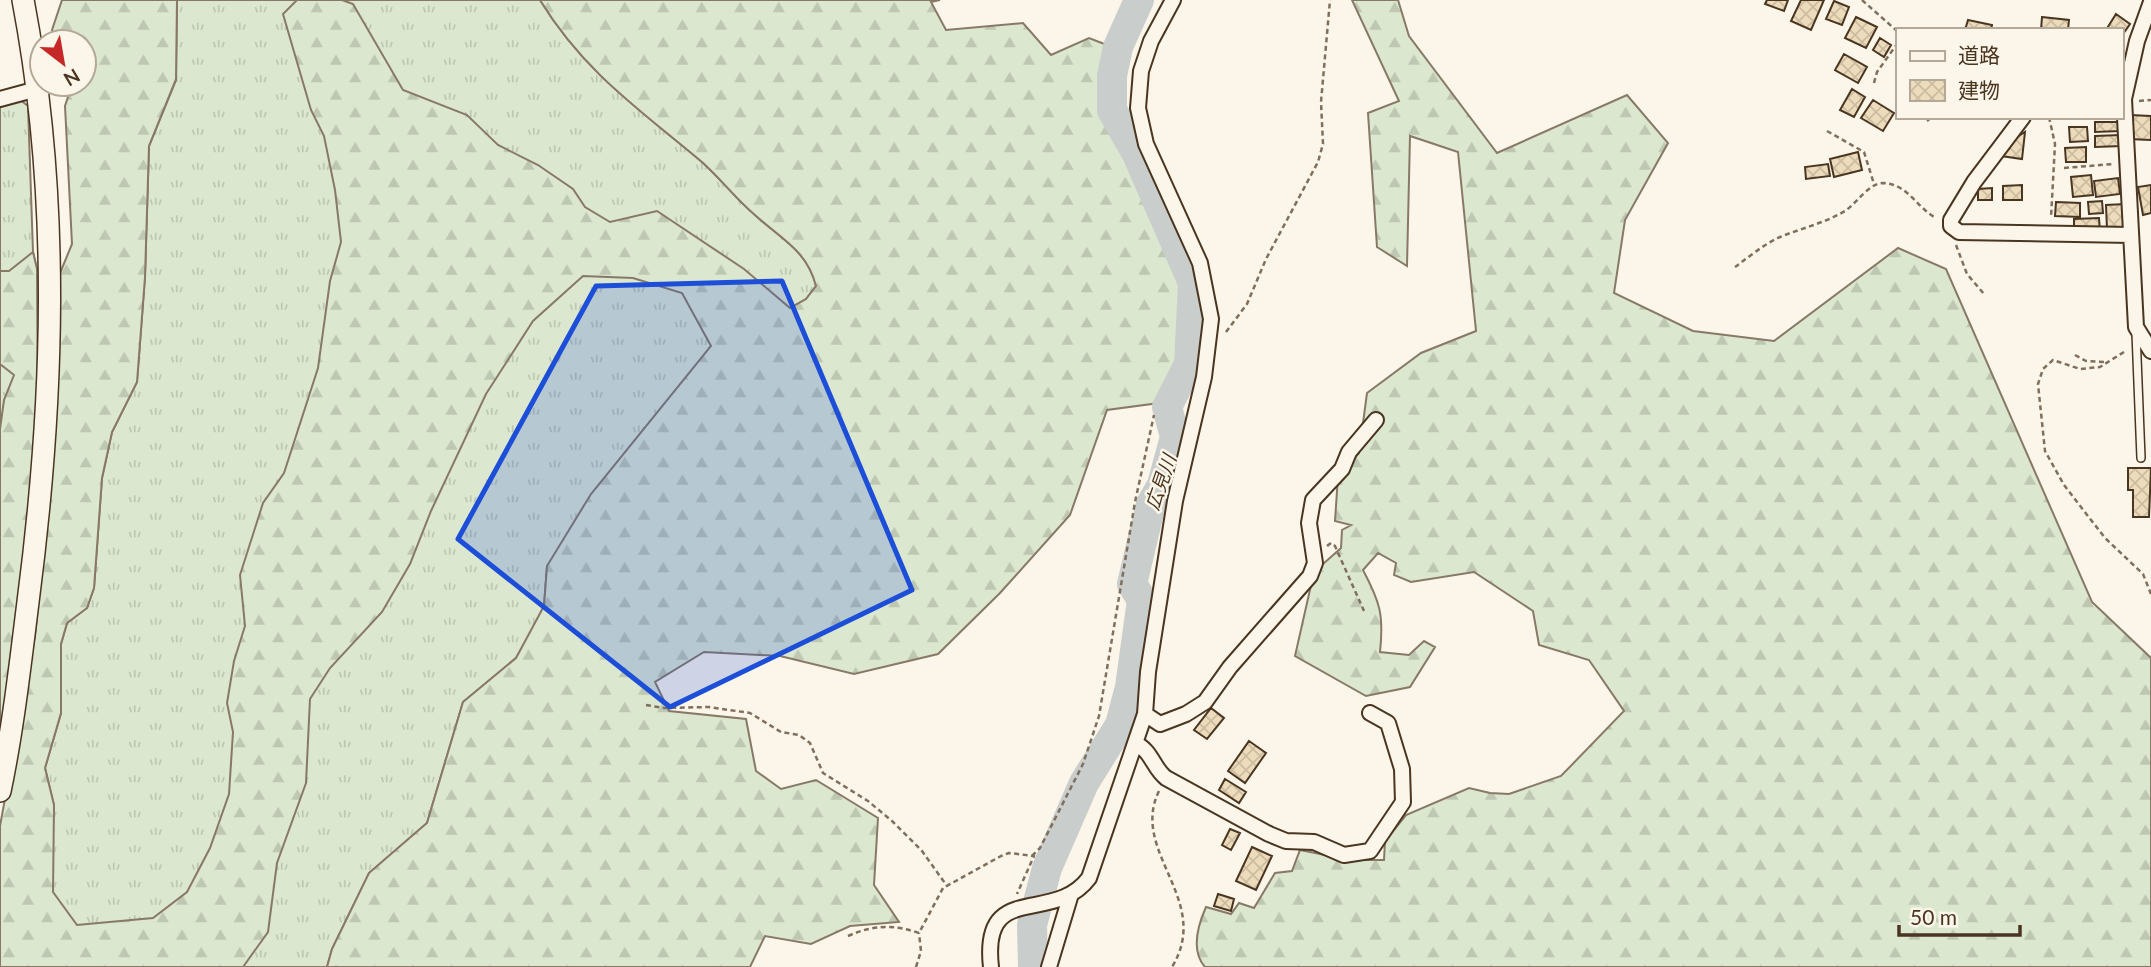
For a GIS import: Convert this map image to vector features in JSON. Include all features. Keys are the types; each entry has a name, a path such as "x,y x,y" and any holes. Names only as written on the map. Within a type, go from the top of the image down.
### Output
{"street":[{"path":"23,0 28,32"},
{"path":"991,967 989,936 998,919 1016,909 1067,896 1082,888 1095,865 1145,714 1148,672 1175,501 1204,377 1211,319 1200,263 1146,144 1138,108 1141,71 1150,41 1173,0"},
{"path":"2151,2 2137,41 2124,99 2136,332 2151,351"},
{"path":"0,99 28,91"},
{"path":"0,791 10,741 43,488 51,354 45,145 38,98"},
{"path":"2021,119 1974,182 1955,226 2049,235 2131,235"},
{"path":"1145,714 1160,724 1186,714 1205,702 1230,667 1310,576 1315,563 1309,523 1313,500 1342,469 1349,452 1376,420"},
{"path":"1135,743 1148,751 1159,773 1166,778 1269,834 1286,841 1314,842 1344,855 1361,855 1370,850 1403,802 1405,788 1388,723 1370,713"},
{"path":"1049,967 1067,896"}],"lane":[{"path":"2136,332 2141,458"}],"path":[{"path":"1208,345 1220,338 1247,304 1266,259 1318,162 1323,144 1321,102 1329,0"},
{"path":"1862,0 1896,30"},
{"path":"1874,83 1877,72 1896,45"},
{"path":"2049,119 2055,144 2049,235"},
{"path":"1827,131 1864,152 1875,185"},
{"path":"2064,168 2127,163"},
{"path":"1735,267 1776,239 1845,211 1875,185 1881,183 1900,187 1934,217 1955,226 1955,241 1960,259 1984,294"},
{"path":"2136,332 2121,355 2108,363 2080,369 2053,360 2043,369 2038,384 2045,451 2064,485 2105,538 2143,574 2151,594"},
{"path":"2076,355 2087,361 2108,363"},
{"path":"1016,909 1032,856 1040,848 1083,764 1099,716 1135,502 1154,415"},
{"path":"1315,563 1327,546 1331,543 1335,546 1364,611"},
{"path":"646,705 664,708 709,706 750,713 781,732 799,735 810,743 823,774 868,801 892,821 922,851 947,886"},
{"path":"1166,778 1153,808 1153,833 1182,905 1185,932 1172,967"},
{"path":"916,967 921,951 919,933 947,886 1009,853 1032,856"},
{"path":"848,936 863,930 889,926 919,933"}],"highlighted area":[{"path":"782,281 912,590 670,707 458,539 596,286"}],"green space":[{"path":"62,0 177,0 176,79 149,146 145,277 137,382 112,432 102,478 94,588 87,608 67,623 61,644 61,713 45,768 54,805 53,892 77,925 153,918 187,892 210,848 229,794 233,732 227,703 234,661 245,626 240,575 263,503 284,473 318,368 330,281 341,242 335,190 324,136 311,110 283,14 297,0 342,0 353,4 403,90 467,115 498,145 538,165 573,189 585,207 610,222 657,211 744,269 790,308 806,299 816,286 800,254 748,209 702,162 594,69 540,0 940,0 931,2 946,30 1023,23 1051,55 1089,38 1107,45 1103,90 1109,122 1182,281 1182,356 1159,403 1107,410 1070,515 1000,593 938,654 854,674 780,656 704,652 655,682 669,711 746,719 756,771 781,789 816,780 878,818 874,885 899,922 850,926 811,944 765,936 750,967 327,967 332,949 369,873 427,823 463,702 516,658 544,606 547,566 591,494 711,346 682,293 633,278 583,276 533,321 486,394 431,511 410,564 382,612 330,668 310,699 306,783 277,863 268,932 243,967 0,967 0,826 35,636 50,486 58,278 72,244 65,106 68,98 98,98 98,28 53,28"},
{"path":"177,0 540,0 594,69 702,162 748,209 800,254 807,263 816,286 806,299 711,346 547,566 544,606 516,658 463,702 427,823 369,873 332,949 327,967 36,967 54,805 45,768 61,713 61,644 67,623 87,608 94,588 102,478 112,432 137,382 145,277 149,146 176,80"},
{"path":"1352,0 1398,0 1409,36 1497,153 1627,95 1668,143 1625,220 1614,293 1693,331 1774,341 1898,248 1946,269 2092,602 2151,658 2151,967 1205,967 1198,953 1197,937 1206,907 1231,914 1239,903 1254,908 1275,873 1292,871 1300,850 1350,860 1384,860 1385,841 1406,815 1469,788 1509,794 1561,776 1624,711 1589,660 1539,645 1533,611 1474,572 1411,582 1394,575 1396,563 1378,553 1363,570 1379,609 1380,652 1409,655 1424,641 1435,647 1410,687 1366,696 1295,656 1314,572 1341,548 1342,530 1351,525 1335,521 1338,476 1359,453 1367,393 1421,353 1476,331 1458,152 1410,136 1407,266 1377,247 1368,113 1399,101"},
{"path":"19,99 28,106 33,252 37,269 0,752 0,104"},
{"path":"33,252 37,269 38,434 0,752 0,429 4,400 14,375 0,364 0,271 9,271"}],"building":[{"path":"1767,0 1788,0 1784,11 1765,4"},
{"path":"1801,0 1824,0 1811,30 1791,21"},
{"path":"1834,1 1849,7 1842,25 1826,19"},
{"path":"2116,14 2130,24 2123,34 2123,28 2107,28"},
{"path":"1856,17 1877,27 1866,48 1845,38"},
{"path":"2042,17 2069,20 2068,28 2041,28"},
{"path":"1968,20 1992,25 1991,28 1966,28"},
{"path":"1880,38 1891,45 1884,57 1873,50"},
{"path":"1844,54 1867,67 1858,83 1835,70"},
{"path":"1852,89 1865,97 1854,117 1840,110"},
{"path":"1873,100 1894,113 1883,131 1861,118"},
{"path":"2130,115 2151,116 2151,140 2129,139"},
{"path":"2095,122 2120,122 2120,131 2095,132"},
{"path":"2069,127 2087,127 2088,141 2070,142"},
{"path":"2025,132 2022,159 2001,156 2015,138"},
{"path":"2120,135 2121,146 2095,147 2095,136"},
{"path":"2086,147 2086,162 2066,162 2065,148"},
{"path":"1858,152 1862,170 1834,177 1830,159"},
{"path":"1828,164 1830,176 1806,179 1805,167"},
{"path":"2091,175 2093,195 2073,197 2071,177"},
{"path":"2118,178 2120,194 2096,197 2094,181"},
{"path":"2022,185 2022,200 2003,200 2003,186"},
{"path":"2151,185 2151,213 2143,215 2138,187"},
{"path":"1992,188 1992,200 1978,200 1978,189"},
{"path":"2102,201 2103,213 2089,214 2088,202"},
{"path":"2056,202 2080,203 2080,217 2055,216"},
{"path":"2125,204 2126,228 2107,229 2106,205"},
{"path":"2099,218 2100,231 2074,232 2074,219"},
{"path":"2128,468 2151,468 2149,517 2133,517 2133,490 2128,490"},
{"path":"1211,708 1224,718 1207,739 1194,730"},
{"path":"1249,741 1266,753 1245,783 1228,771"},
{"path":"1225,779 1246,792 1239,803 1219,790"},
{"path":"1230,829 1240,833 1231,850 1222,845"},
{"path":"1252,847 1272,856 1256,890 1236,881"},
{"path":"1218,894 1234,899 1231,911 1214,906"}],"waterway":[{"name":"広見川","path":"1033,967 1032,925 1047,868 1084,783 1120,725 1130,687 1142,600 1132,584 1151,504 1162,485 1175,437 1167,407 1189,364 1193,283 1137,154 1112,110 1112,76 1118,47 1139,0"}]}
